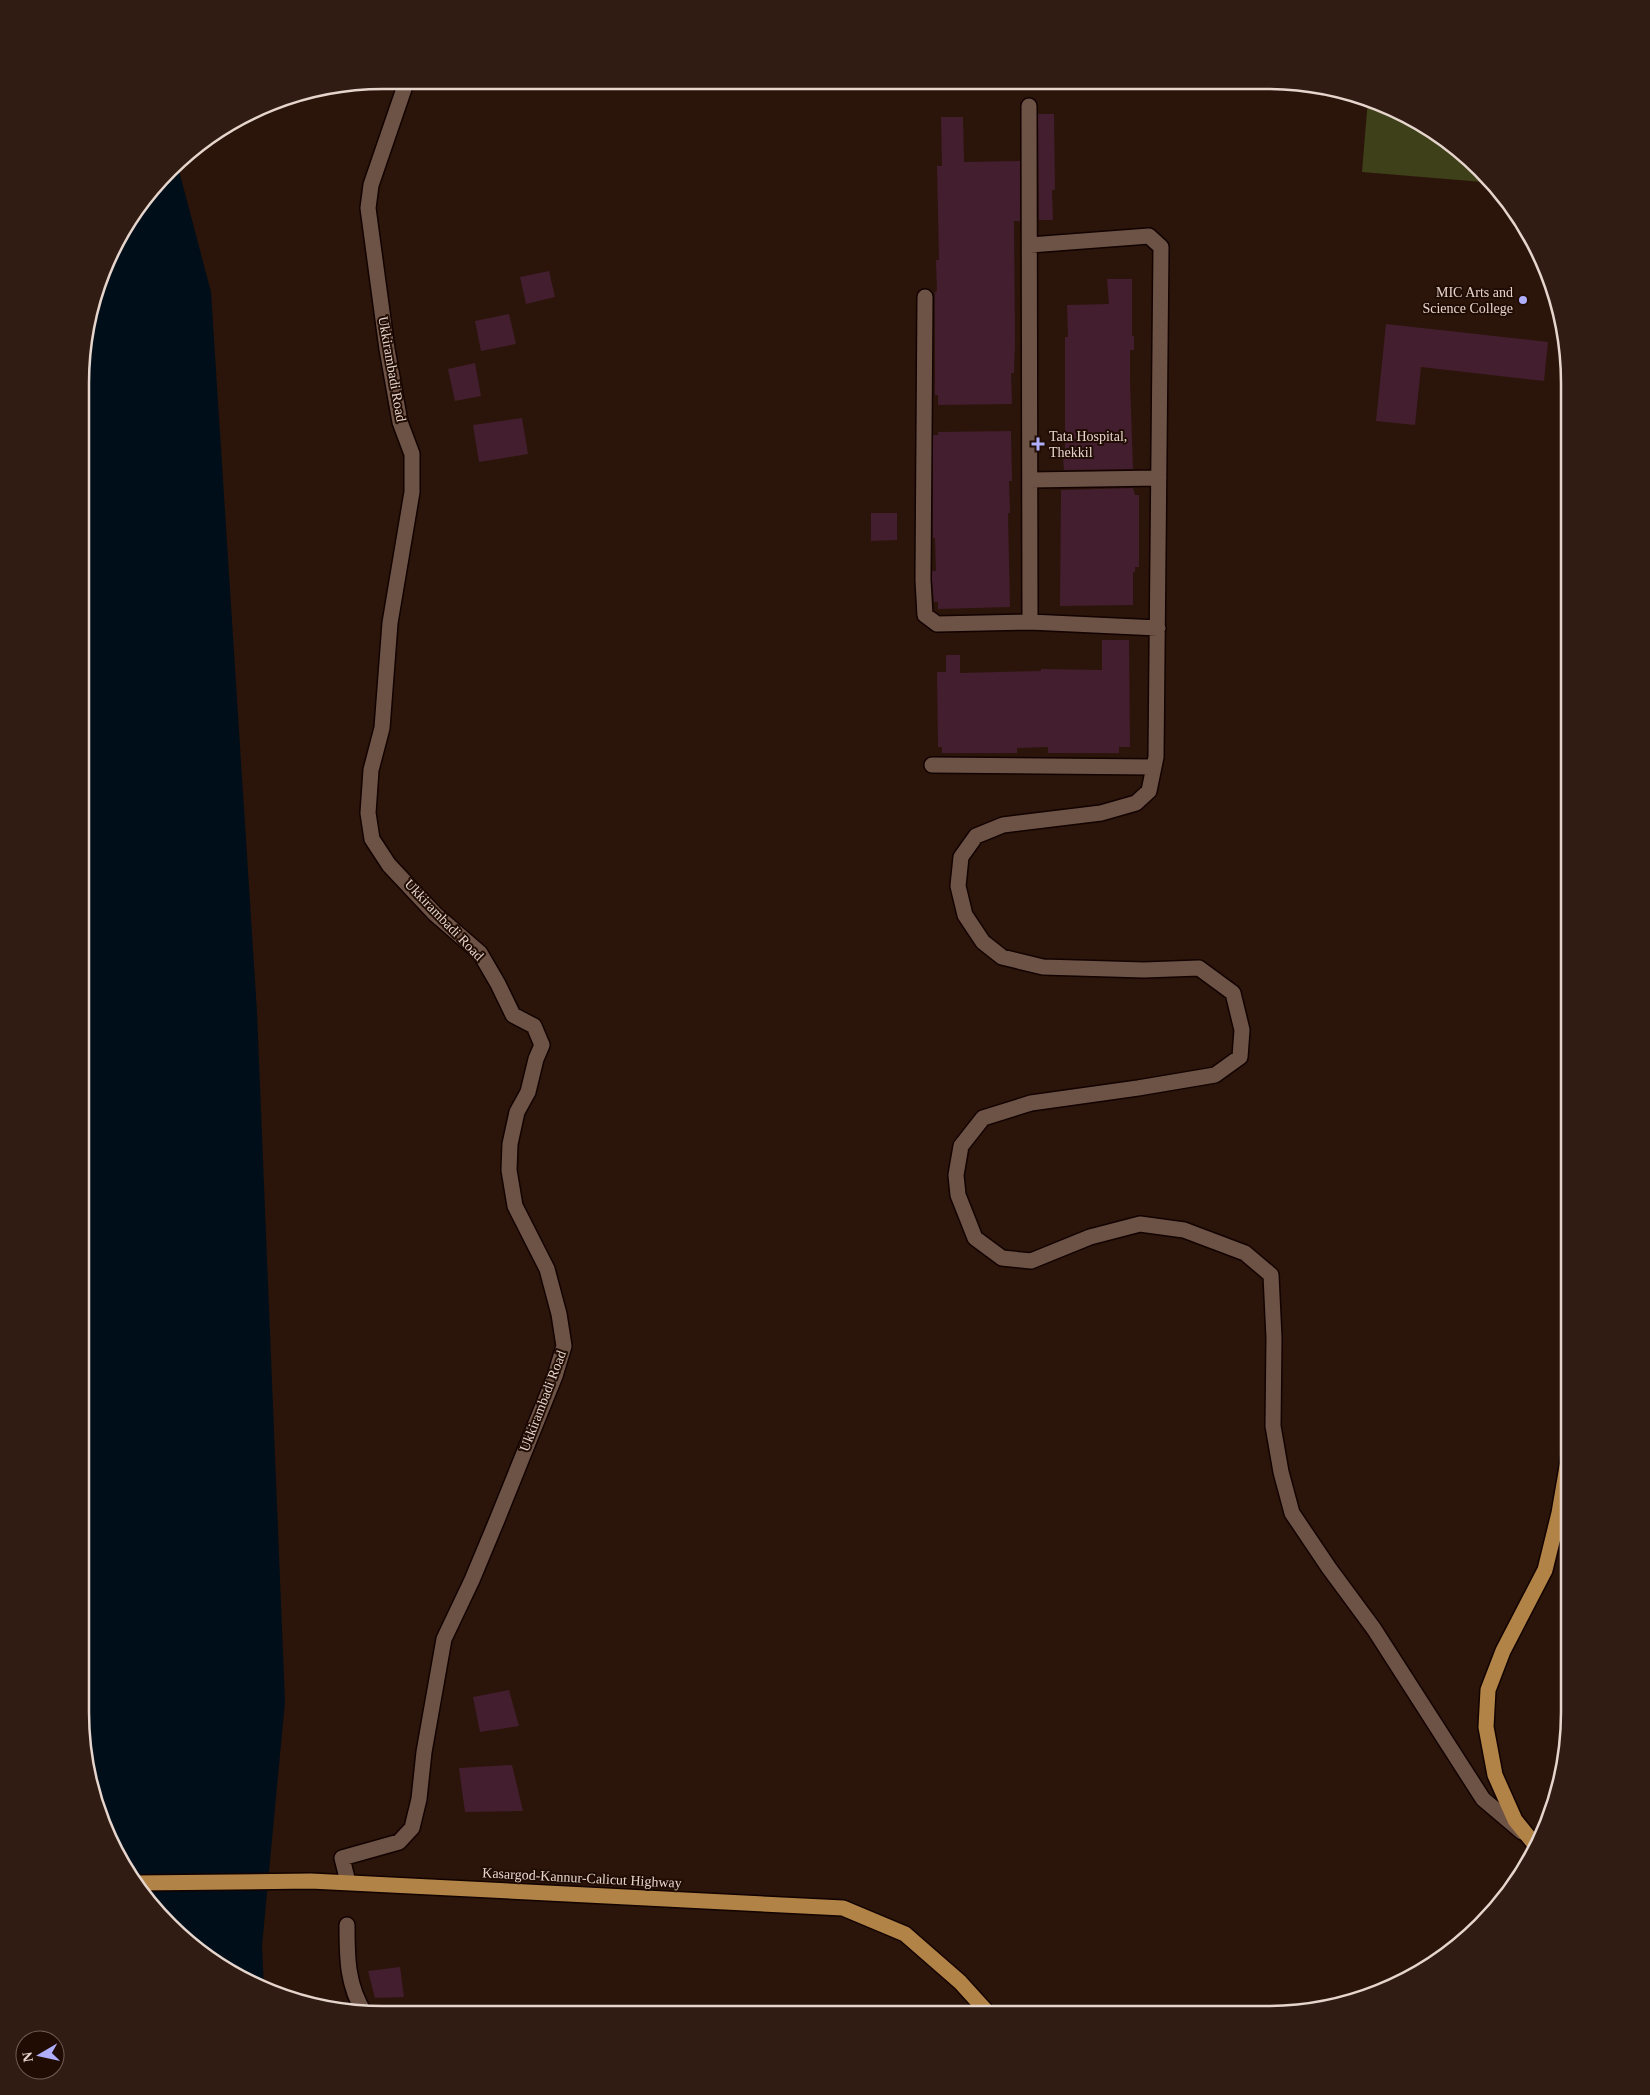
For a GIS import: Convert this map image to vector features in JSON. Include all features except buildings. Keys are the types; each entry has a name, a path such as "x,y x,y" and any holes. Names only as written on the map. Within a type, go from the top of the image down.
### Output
{"highway":[{"path":"1531,1841 1515,1820 1495,1775 1486,1728 1488,1690 1503,1651 1545,1570 1561,1502"},
{"name":"Kasargod-Kannur-Calicut Highway","path":"144,1883 311,1880 843,1908 905,1934 960,1982 982,2006"}],"street":[{"name":"Ukkirambadi Road","path":"348,1882 342,1858 399,1842 412,1828 419,1799 424,1752 444,1639 472,1580 497,1520 551,1386 564,1346 559,1314 547,1269 515,1206 509,1170 510,1144 517,1112 528,1092 536,1058 542,1045 534,1026 512,1014 498,984 480,953 435,914 389,865 372,839 368,812 371,770 382,728 390,623 412,492 412,454 400,422 389,359 368,208 371,185 404,89"},
{"path":"1029,106 1030,622"},
{"path":"1030,245 1149,236 1162,247 1156,758 1149,791 1136,803 1101,813 1003,825 976,836 961,857 958,886 965,915 983,942 1002,957 1043,967 1144,970 1199,968 1233,993 1242,1030 1240,1057 1215,1075 1031,1103 983,1118 961,1146 956,1174 958,1195 975,1238 1002,1258 1031,1261 1090,1237 1140,1224 1184,1230 1245,1253 1271,1275 1274,1338 1273,1426 1281,1472 1292,1512 1329,1568 1374,1629 1483,1799 1531,1841"},
{"path":"925,297 923,580 925,615 937,624 1030,622 1158,628"},
{"path":"1030,480 1159,478"},
{"path":"932,765 1154,767"},
{"path":"347,1925 348,1966 356,2000 360,2006"}],"green space":[{"path":"1367,106 1397,119 1430,138 1461,162 1481,182 1362,172"}],"water":[{"path":"179,171 211,292 257,1012 285,1702 262,1946 264,1981 220,1957 189,1933 162,1906 128,1859 111,1824 94,1769 89,1731 89,364 94,326 99,307 104,289 119,253 138,220 162,189"}],"place":[{"name":"MIC Arts and Science College","path":"1523,300"},
{"name":"Tata Hospital, Thekkil","path":"1038,444"}]}
